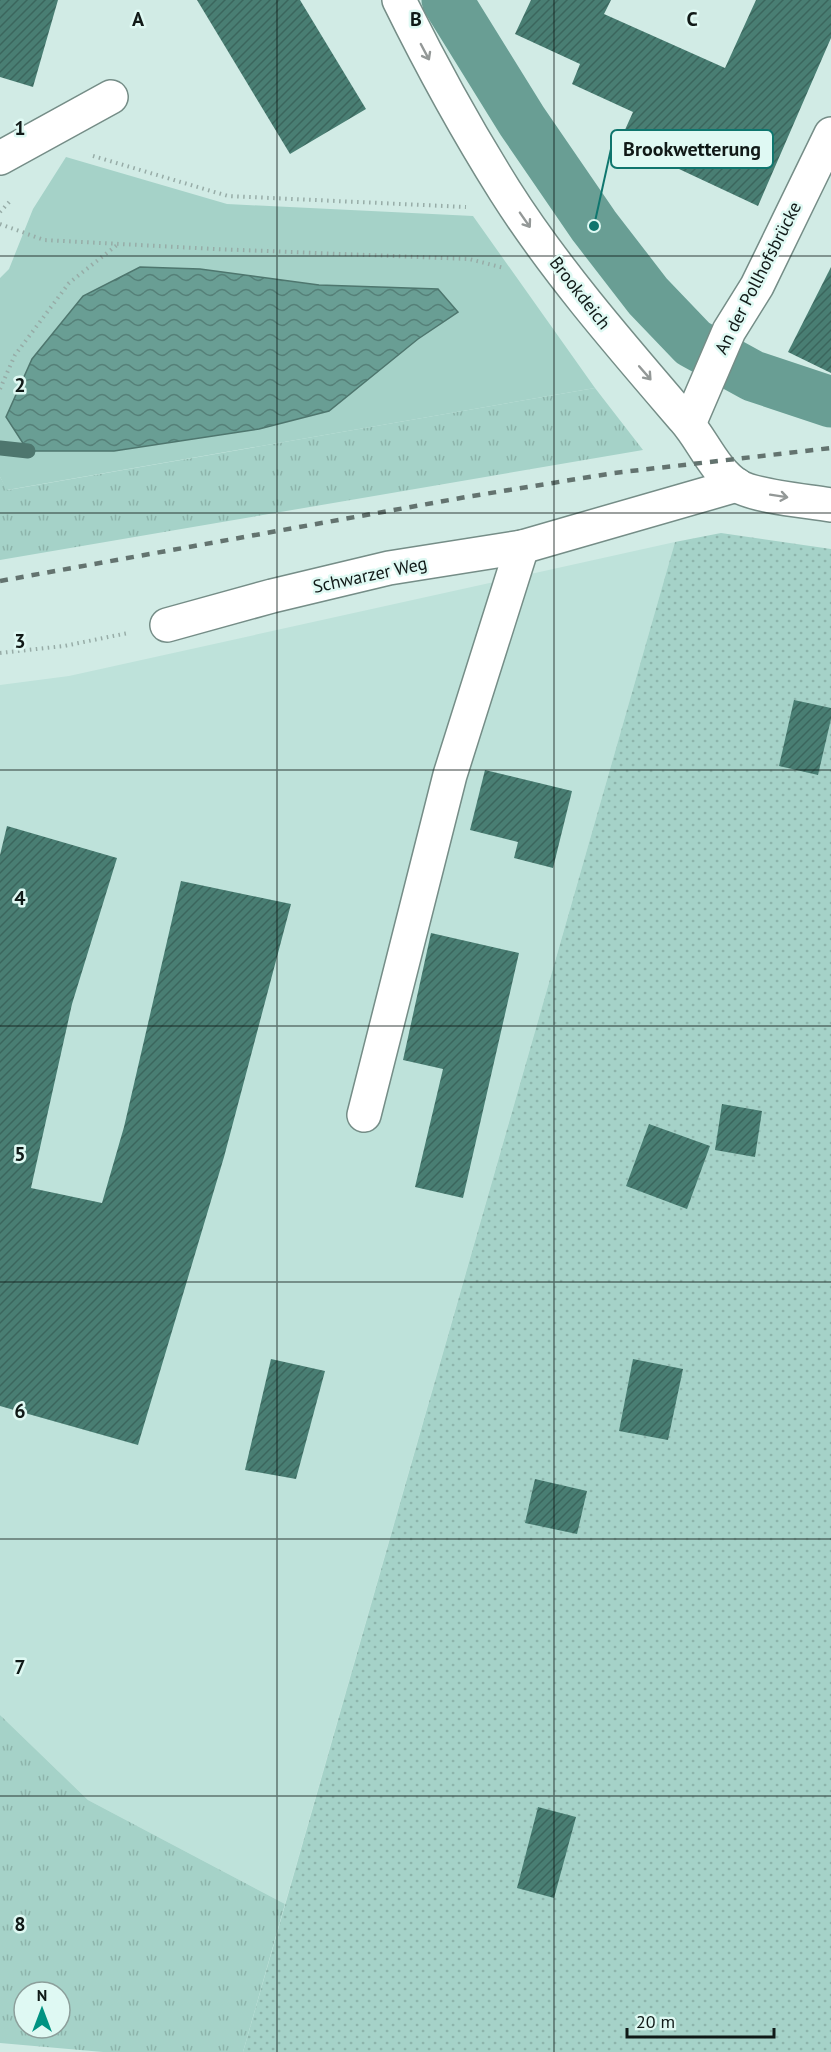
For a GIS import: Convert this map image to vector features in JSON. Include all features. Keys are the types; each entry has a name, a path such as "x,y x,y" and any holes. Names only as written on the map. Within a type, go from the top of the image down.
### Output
{"street":[{"name":"Brookdeich","path":"399,0 424,52 505,191 547,251 630,357 689,424 712,461 736,485 751,492 831,505"},
{"path":"0,158 111,97"},
{"name":"An der Pollhofsbrücke","path":"689,424 729,331 757,286 831,134"},
{"name":"Schwarzer Weg","path":"167,625 272,596 389,568 522,547 736,485"},
{"path":"364,1115 450,775 522,547"}],"path":[{"path":"86,154 228,196 471,208 505,191"},
{"path":"0,212 16,195"},
{"path":"0,224 44,240 469,259 517,271 547,251"},
{"path":"0,389 15,355 69,283 118,244"},
{"path":"0,653 64,646 167,625"}],"shaded area":[{"path":"675,542 285,1904 88,1800 0,1715 0,685 69,676"}],"green space":[{"path":"66,157 227,204 473,216 595,388 7,490 0,477 0,278 9,269 33,209","holes":["140,267 200,269 319,285 458,311 418,339 329,411 259,429 114,451 28,451 32,359 83,296"]},
{"path":"595,388 643,450 0,560 0,477 8,490"},
{"path":"721,533 831,549 831,2052 243,2052 675,542"},
{"path":"0,1715 88,1800 285,1904 243,2052 103,2052 0,2043"}],"water":[{"path":"140,267 200,269 319,285 438,289 458,312 418,339 329,411 259,429 114,451 28,451 6,417 32,359 83,296"}],"building":[{"path":"0,0 58,0 33,87 0,77"},
{"path":"197,0 300,0 366,109 290,154"},
{"path":"531,0 611,0 604,14 725,68 756,0 831,0 831,38 758,206 679,169 684,159 624,132 633,112 572,84 580,64 515,34"},
{"path":"831,267 831,373 788,352"},
{"path":"794,700 831,708 831,719 818,775 779,766"},
{"path":"485,770 572,791 553,868 514,858 518,842 470,830"},
{"path":"7,826 117,858 72,1004 31,1188 102,1203 124,1127 181,881 291,904 224,1157 138,1445 0,1406 0,855"},
{"path":"431,933 519,953 463,1198 415,1187 443,1069 403,1060"},
{"path":"722,1104 762,1111 755,1157 715,1150"},
{"path":"649,1124 710,1146 687,1209 626,1186"},
{"path":"271,1359 325,1371 296,1479 245,1470"},
{"path":"633,1359 683,1369 668,1440 619,1431"},
{"path":"535,1479 587,1491 577,1534 525,1523"},
{"path":"538,1807 576,1817 554,1898 517,1888"}],"waterway":[{"path":"447,0 522,121 594,226 648,296 693,343 753,376 831,402"},
{"path":"0,448 28,451"}],"railway":[{"path":"0,581 466,497 614,473 831,448"}],"place":[{"name":"Brookwetterung","path":"594,226"}]}
